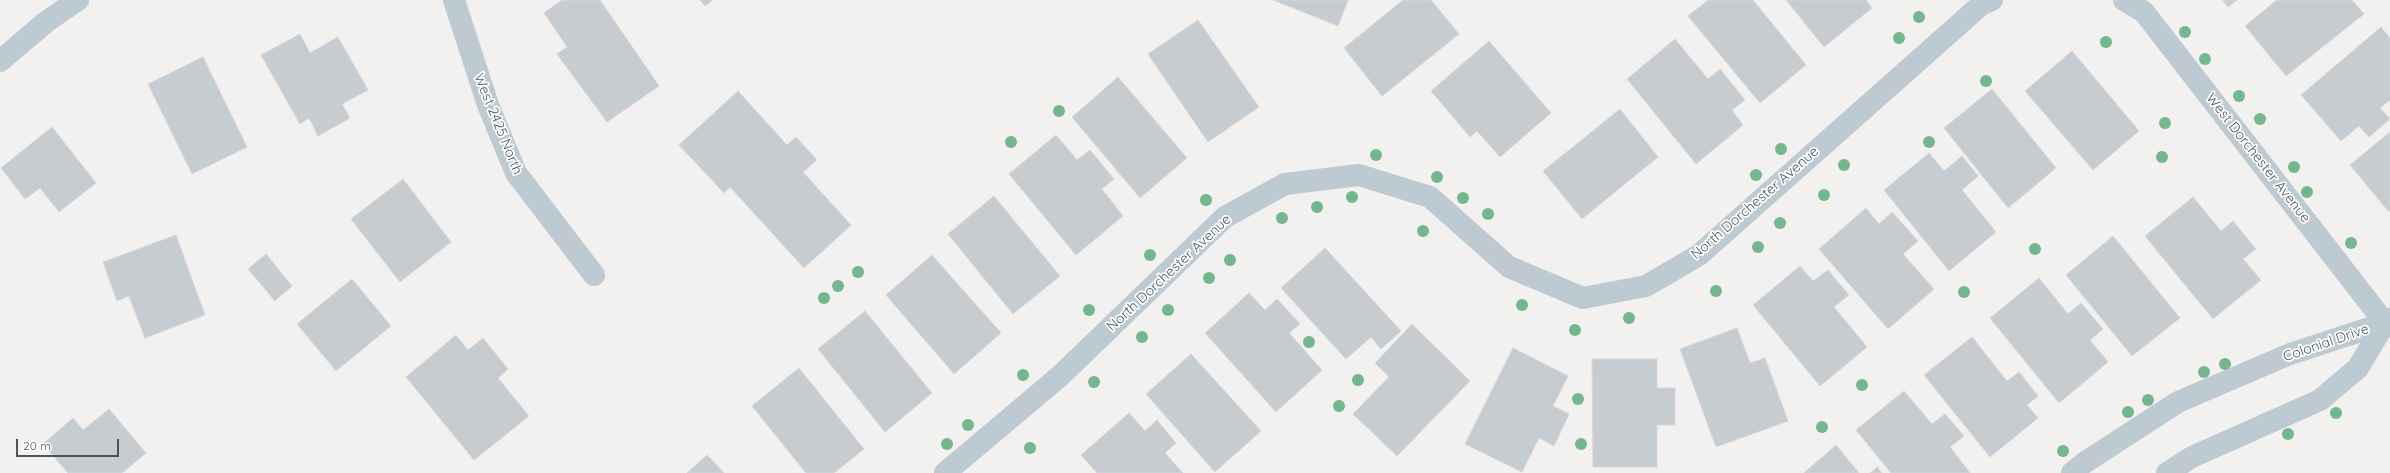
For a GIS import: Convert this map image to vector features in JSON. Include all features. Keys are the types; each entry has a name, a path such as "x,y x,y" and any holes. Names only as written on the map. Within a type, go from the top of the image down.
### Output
{"street":[{"path":"0,61 46,22 78,0"},
{"name":"West 2425 North","path":"454,0 488,105 516,174 594,275"},
{"name":"North Dorchester Avenue","path":"945,473 1060,376 1225,217 1285,184 1359,175 1430,197 1509,267 1582,298 1646,286 1699,254 1982,4 1992,0"},
{"name":"West Dorchester Avenue","path":"2124,0 2144,12 2388,321"},
{"name":"Colonial Drive","path":"2072,473 2084,463 2178,402 2290,354 2388,321"},
{"name":"Colonial Drive","path":"2167,473 2192,457 2320,400 2358,368 2388,321"}],"building":[{"path":"562,0 600,0 659,86 607,122 557,54 567,47 544,13"},
{"path":"700,0 713,0 705,6"},
{"path":"1273,0 1348,0 1338,26"},
{"path":"1403,0 1431,0 1459,34 1382,96 1344,48"},
{"path":"1708,0 1753,0 1806,65 1760,103 1688,16"},
{"path":"1786,0 1866,0 1872,8 1824,47"},
{"path":"2223,0 2237,0 2228,7"},
{"path":"2277,0 2352,0 2364,14 2286,76 2245,26"},
{"path":"1198,20 1259,107 1208,142 1148,54"},
{"path":"2381,27 2390,38 2390,100 2380,108 2390,119 2369,137 2359,126 2341,141 2301,95"},
{"path":"300,34 310,53 338,37 368,90 342,104 350,118 318,136 309,118 300,124 261,55"},
{"path":"1675,39 1708,79 1720,69 1745,100 1732,110 1743,125 1696,164 1627,79"},
{"path":"1489,41 1551,113 1500,157 1477,131 1470,137 1431,91"},
{"path":"2072,51 2139,131 2093,170 2025,91"},
{"path":"203,57 247,147 192,174 148,84"},
{"path":"1118,77 1187,158 1140,198 1072,117"},
{"path":"1992,89 2056,168 2008,208 1944,128"},
{"path":"738,91 787,145 796,137 817,160 803,172 851,225 804,268 730,187 724,193 679,145"},
{"path":"1620,109 1658,157 1582,219 1543,171"},
{"path":"52,127 96,183 59,212 40,188 25,199 1,168"},
{"path":"2390,132 2390,211 2389,212 2350,165"},
{"path":"1056,135 1077,160 1090,150 1114,179 1102,189 1123,216 1076,255 1009,174"},
{"path":"1929,153 1944,171 1962,156 1978,176 1962,190 1996,232 1949,271 1884,190"},
{"path":"403,179 451,242 400,282 351,219"},
{"path":"994,196 1060,276 1013,314 948,234"},
{"path":"2193,197 2221,231 2233,221 2256,249 2243,259 2261,280 2213,319 2145,236"},
{"path":"1866,208 1879,224 1892,212 1918,241 1903,254 1934,289 1888,329 1819,249"},
{"path":"176,235 205,315 145,338 129,296 117,301 103,262"},
{"path":"2113,236 2180,318 2132,356 2066,275"},
{"path":"1325,248 1401,331 1381,349 1371,337 1346,359 1281,288"},
{"path":"266,254 292,286 275,301 248,269"},
{"path":"932,255 1001,333 954,374 886,295"},
{"path":"1800,266 1813,281 1828,270 1849,295 1834,307 1867,347 1820,386 1753,305"},
{"path":"2039,278 2068,314 2081,303 2103,329 2090,340 2108,362 2059,403 1990,318"},
{"path":"352,279 391,326 336,371 297,324"},
{"path":"1249,293 1265,310 1277,299 1300,324 1289,333 1322,370 1276,412 1205,333"},
{"path":"865,311 932,393 885,432 818,349"},
{"path":"1412,324 1470,381 1397,456 1353,414 1389,377 1375,363"},
{"path":"1737,328 1750,363 1765,358 1788,421 1716,447 1680,349"},
{"path":"456,335 468,350 483,338 508,369 498,378 529,416 474,460 406,377"},
{"path":"1972,337 2007,381 2019,372 2038,396 2027,405 2038,418 1990,457 1924,375"},
{"path":"1513,348 1568,376 1553,406 1569,414 1554,446 1539,438 1522,472 1465,444"},
{"path":"1191,354 1261,431 1215,472 1146,394"},
{"path":"1592,359 1657,359 1657,388 1675,388 1675,425 1657,425 1657,467 1593,467"},
{"path":"799,368 864,449 834,473 806,473 752,406"},
{"path":"1904,391 1932,424 1945,414 1964,436 1950,447 1970,473 1891,473 1856,430"},
{"path":"109,409 146,453 122,473 68,473 43,444 73,418 83,430"},
{"path":"1129,413 1145,431 1157,420 1176,443 1165,453 1183,473 1097,473 1081,455"},
{"path":"1836,445 1859,473 1804,473"},
{"path":"707,455 724,473 687,473"},
{"path":"1877,467 1882,473 1870,473"}]}
